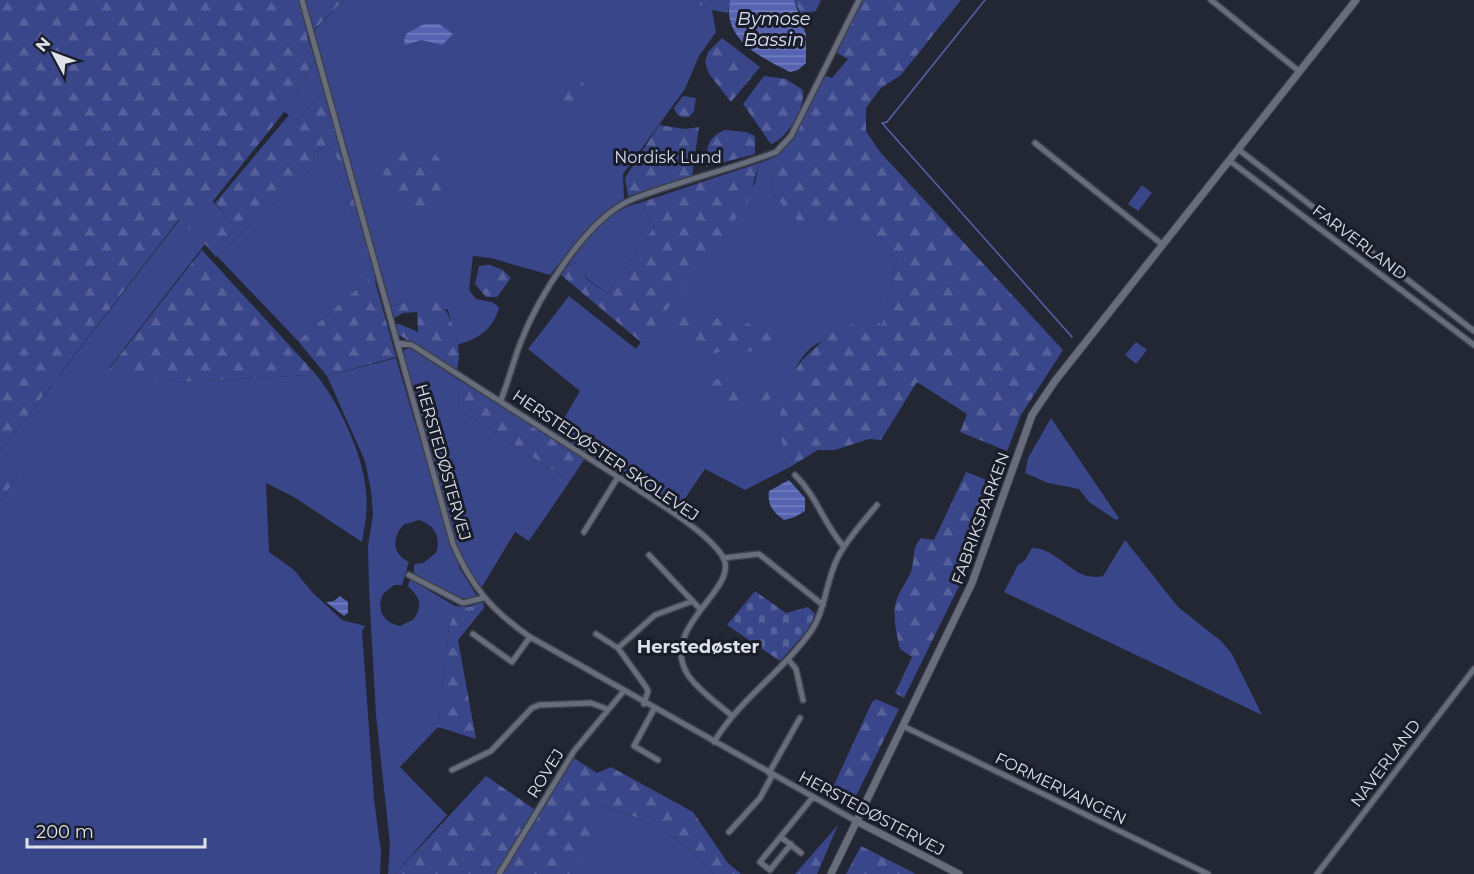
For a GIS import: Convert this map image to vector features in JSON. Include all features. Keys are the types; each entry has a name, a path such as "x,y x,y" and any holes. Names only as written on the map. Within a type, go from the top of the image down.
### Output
{"street":[{"name":"HERSTEDØSTERVEJ","path":"302,0 453,544 464,570 483,598 530,637 623,692 856,821 959,874"},
{"path":"501,400 530,321 555,276 577,246 606,217 630,200 776,152 791,136 859,0"},
{"path":"1211,0 1300,72"},
{"name":"FABRIKSPARKEN","path":"831,874 972,584 1032,415 1055,381 1356,0"},
{"path":"1035,143 1163,245"},
{"name":"FARVERLAND","path":"1239,150 1474,331"},
{"name":"FARVERLAND","path":"1230,161 1474,345"},
{"path":"1307,219 1314,209"},
{"path":"1385,278 1392,269"},
{"path":"1402,290 1409,281"},
{"path":"1444,322 1451,313"},
{"name":"HERSTEDØSTER SKOLEVEJ","path":"397,343 412,345 618,477 688,525 723,558"},
{"path":"795,475 813,496 826,525 844,548"},
{"path":"584,531 618,477"},
{"path":"714,742 731,715 809,634 819,619 833,568 844,548 877,505"},
{"path":"731,715 693,681 684,666 683,640 700,609 724,576 723,558 759,554 823,605"},
{"path":"649,555 700,609"},
{"path":"409,575 463,603 483,598"},
{"path":"618,648 655,615 693,601"},
{"path":"596,633 618,648 646,687 648,691 644,704"},
{"path":"473,634 513,663 530,637"},
{"path":"788,658 796,669 803,700"},
{"name":"NAVERLAND","path":"1317,874 1474,669"},
{"name":"ROVEJ","path":"499,874 574,751 623,692"},
{"path":"452,770 491,751 532,708 539,705 591,703 607,709"},
{"path":"654,709 634,746 658,760"},
{"path":"771,773 800,718"},
{"name":"FORMERVANGEN","path":"903,726 1208,874"},
{"name":"HERSTEDØSTERVEJ","path":"729,832 760,798 771,773"},
{"path":"791,844 770,870 760,862 813,797"},
{"path":"781,837 801,852"}],"green space":[{"path":"0,0 344,0 307,37 315,59 296,96 284,112 190,230 179,219 0,452"},
{"path":"344,0 688,0 712,10 716,32 699,56 685,89 623,174 624,199 588,228 550,275 491,258 473,256 469,290 476,299 492,302 499,307 489,328 471,340 457,345 448,310 421,298 390,307 314,31"},
{"path":"688,0 730,0 728,13 712,10"},
{"path":"794,0 821,0 816,11 801,14"},
{"path":"861,0 961,0 901,75 881,88 866,108 866,131 880,152 1063,350 1021,415 1007,451 960,432 967,414 917,382 881,440 869,439 835,450 818,450 790,467 784,462 780,415 791,377 802,360 831,333 869,317 882,325 897,259 853,223 798,221 771,193 775,157 823,75 832,78 848,59 835,52"},
{"name":"Nordisk Lund","path":"722,38 760,67 731,102 709,74 705,62 708,52"},
{"path":"315,59 324,92 297,120 284,112 296,96"},
{"name":"Nordisk Lund","path":"764,76 786,79 803,90 802,104 794,121 783,136 771,144 743,104"},
{"path":"572,78 582,82 586,92 582,102 572,106 562,102 558,92 562,82"},
{"path":"324,92 373,269 368,269 336,156 327,145 313,154 316,164 216,257 204,243 227,216 215,203 289,115 297,120"},
{"name":"Nordisk Lund","path":"683,96 696,98 694,111 689,117 680,116 674,108"},
{"name":"Nordisk Lund","path":"659,125 685,129 699,127 692,176 628,196 625,178"},
{"name":"Nordisk Lund","path":"725,130 746,132 755,136 755,154 706,167 711,140"},
{"path":"327,145 336,156 368,268 373,269 376,285 367,280 298,341 217,256 316,164 313,154"},
{"path":"408,146 420,146 436,155 443,165 445,177 443,189 436,199 420,208 408,208 397,203 388,194 383,183 383,171 388,160 397,151"},
{"path":"775,157 771,193 798,220 853,222 897,259 882,326 821,342 804,355 791,383 786,415 784,462 790,467 745,490 705,469 676,512 556,432 580,391 528,349 569,296 636,349 755,183 759,163"},
{"path":"759,163 748,202 642,343 561,275 568,265 578,263 585,268 586,279 607,293 655,226 639,203"},
{"path":"1142,185 1152,193 1138,211 1128,204"},
{"path":"212,201 227,216 108,369 180,382 309,375 312,370 339,410 354,444 364,477 367,505 362,542 294,497 266,483 269,552 294,570 312,592 342,620 365,626 362,631 374,799 381,852 380,874 0,874 0,502 17,477 0,469 0,452 180,219 190,229"},
{"path":"639,203 655,226 607,293 586,278 585,268 578,263 568,265 590,236 608,219 628,206"},
{"path":"202,250 312,370 309,375 180,382 108,370"},
{"path":"490,265 503,270 511,278 497,297 486,297 475,284 479,266"},
{"path":"368,279 376,285 396,357 327,376 298,341"},
{"path":"421,298 437,298 452,322 459,353 456,371 396,333 394,324 418,332 417,312 403,313 392,319 390,307"},
{"path":"682,309 688,309 712,319 732,316 768,333 775,341 768,349 745,352 723,351 701,357 673,335 674,317"},
{"path":"1136,342 1147,350 1136,364 1125,355"},
{"path":"410,348 459,380 458,409 570,481 529,541 515,532 482,587 467,569 456,542 403,356 404,350"},
{"path":"396,358 451,545 460,569 477,596 462,598 453,596 414,573 414,564 423,563 436,553 437,537 433,528 425,522 419,520 403,525 397,535 396,545 399,555 409,562 402,585 394,585 383,594 380,605 385,619 400,626 414,619 419,609 419,601 408,586 410,579 455,606 449,628 438,727 400,767 447,815 395,874 388,874 390,844 376,715 369,588 368,546 373,514 371,491 365,461 327,376"},
{"path":"725,376 735,380 746,390 739,403 726,410 711,394 713,381"},
{"path":"459,380 585,458 570,481 458,409"},
{"path":"764,383 770,386 773,392 770,398 764,401 758,398 755,392 758,386"},
{"path":"1051,418 1119,518 1116,520 1089,502 1079,489 1048,483 1025,473 1028,458"},
{"path":"0,469 17,477 0,502"},
{"path":"966,472 995,483 964,576 904,698 895,693 912,657 900,649 896,632 896,602 911,572 916,545 921,538 934,540"},
{"path":"1125,540 1178,607 1221,641 1232,654 1262,715 1004,592 1018,565 1025,560 1032,548 1051,553 1083,575 1092,577 1103,576"},
{"path":"755,591 786,613 808,607 815,614 808,630 780,661 727,625"},
{"path":"483,601 484,608 458,640 476,739 438,727 449,628 455,606 469,607"},
{"path":"876,699 899,709 857,794 844,802 837,800 829,796 872,702"},
{"path":"574,758 597,773 611,767 693,812 728,863 741,874 713,874 689,849 663,830 634,816 601,807 578,874 395,874 486,776 540,813"},
{"path":"600,807 633,816 663,830 689,849 713,874 578,874"},
{"path":"838,825 817,874 795,874"},
{"path":"861,846 916,874 846,874"}],"water":[{"name":"Bymose Bassin","path":"730,0 794,0 806,35 806,63 798,70 790,72 767,60 746,45 732,26 729,14"},
{"path":"424,24 439,24 453,34 442,45 421,40 405,45 404,39 407,33"},
{"path":"789,480 805,498 805,511 784,520 772,508 769,491"},
{"path":"340,596 348,602 348,613 344,616 326,602 334,601"}],"waterway":[{"path":"985,0 887,122 882,123 1072,337"}],"district":[{"name":"Herstedøster","path":"698,647"}]}
